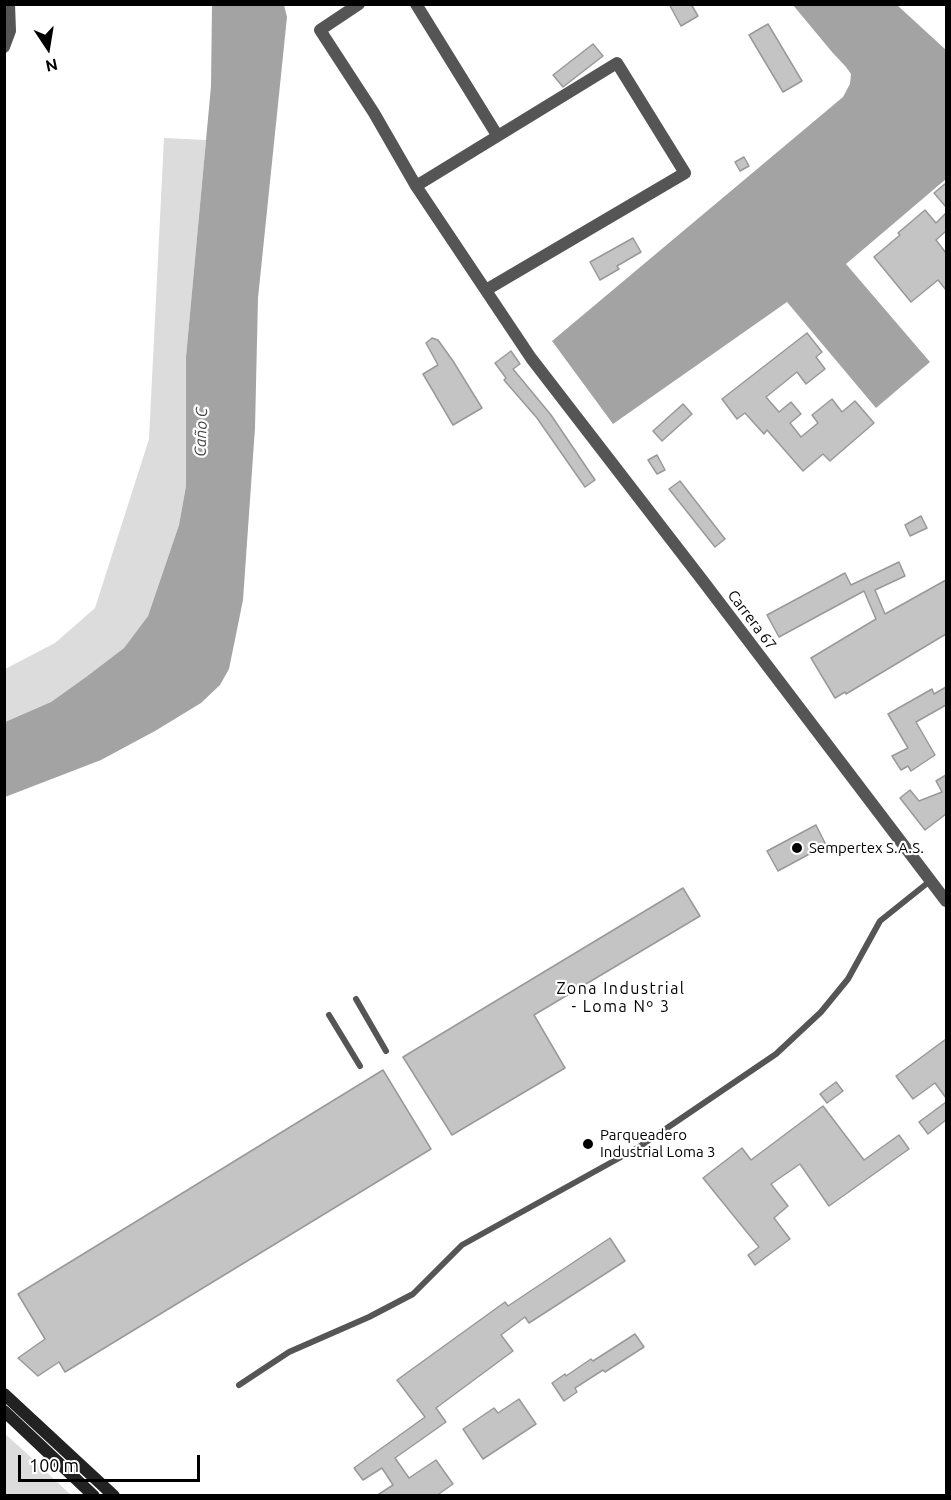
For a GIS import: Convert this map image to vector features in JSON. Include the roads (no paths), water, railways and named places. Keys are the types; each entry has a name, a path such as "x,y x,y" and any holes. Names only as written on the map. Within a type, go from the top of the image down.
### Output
{"main road":[{"path":"4,1394 114,1496"},
{"path":"4,1411 94,1496"}],"street":[{"path":"4,47 10,31 9,4"},
{"name":"Carrera 67","path":"359,4 320,30 374,113 416,186 531,358 946,901"},
{"path":"416,4 497,135"},
{"path":"416,186 617,63 685,173 486,290"}],"lane":[{"path":"239,1385 289,1352 369,1317 413,1294 462,1245 639,1147 776,1054 821,1012 848,979 880,921 931,880"},
{"path":"356,999 386,1051"},
{"path":"329,1015 360,1066"}],"water":[{"name":"Caño C","path":"212,5 284,5 287,17 258,298 255,428 243,600 229,669 220,685 201,703 155,731 101,760 5,797 5,722 51,702 124,648 148,616 179,525 186,486 186,357 211,86"},
{"path":"793,5 897,5 946,50 946,179 846,264 930,362 876,408 787,302 613,424 552,341 843,97 850,84 851,74"}],"place":[{"name":"Sempertex S.A.S.","path":"797,848"},
{"name":"Parqueadero Industrial Loma 3","path":"588,1144"}],"district":[{"name":"Zona Industrial - Loma Nº 3","path":"621,998"}]}
